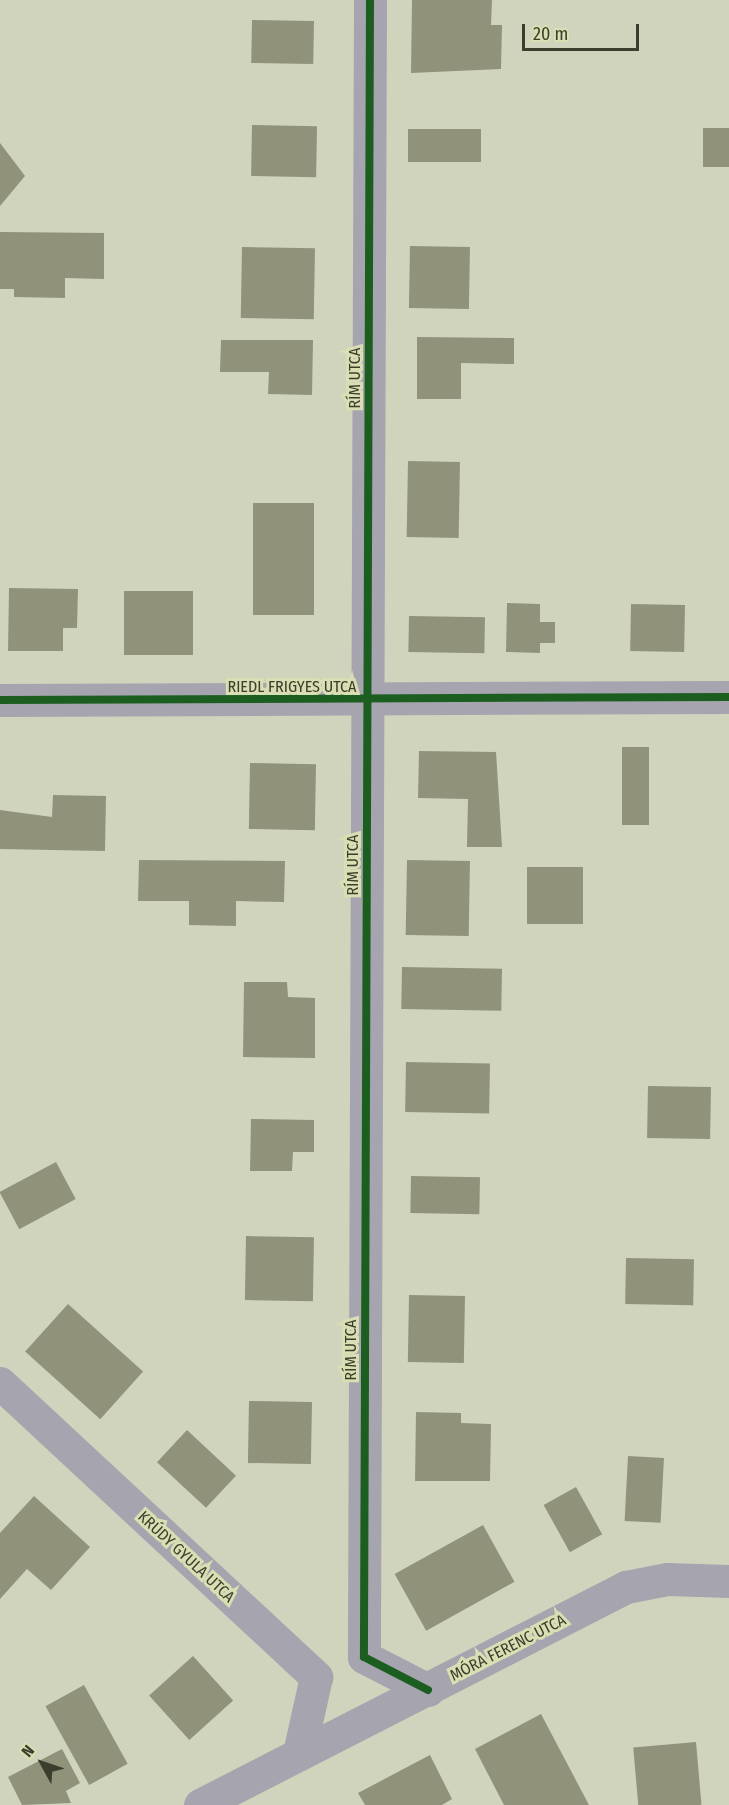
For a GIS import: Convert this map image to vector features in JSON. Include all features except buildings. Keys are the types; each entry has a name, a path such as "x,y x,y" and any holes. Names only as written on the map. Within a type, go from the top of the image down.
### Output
{"street":[{"name":"RÍM UTCA","path":"364,1657 370,0"},
{"name":"RIEDL FRIGYES UTCA","path":"0,700 729,697"},
{"name":"KRÚDY GYULA UTCA","path":"0,1383 315,1677"},
{"name":"MÓRA FERENC UTCA","path":"200,1805 626,1587 667,1579 729,1581"},
{"path":"299,1753 315,1677 364,1657 428,1690"}],"cycle path":[{"path":"370,0 364,1657 428,1690"},
{"path":"0,700 729,697"}]}
